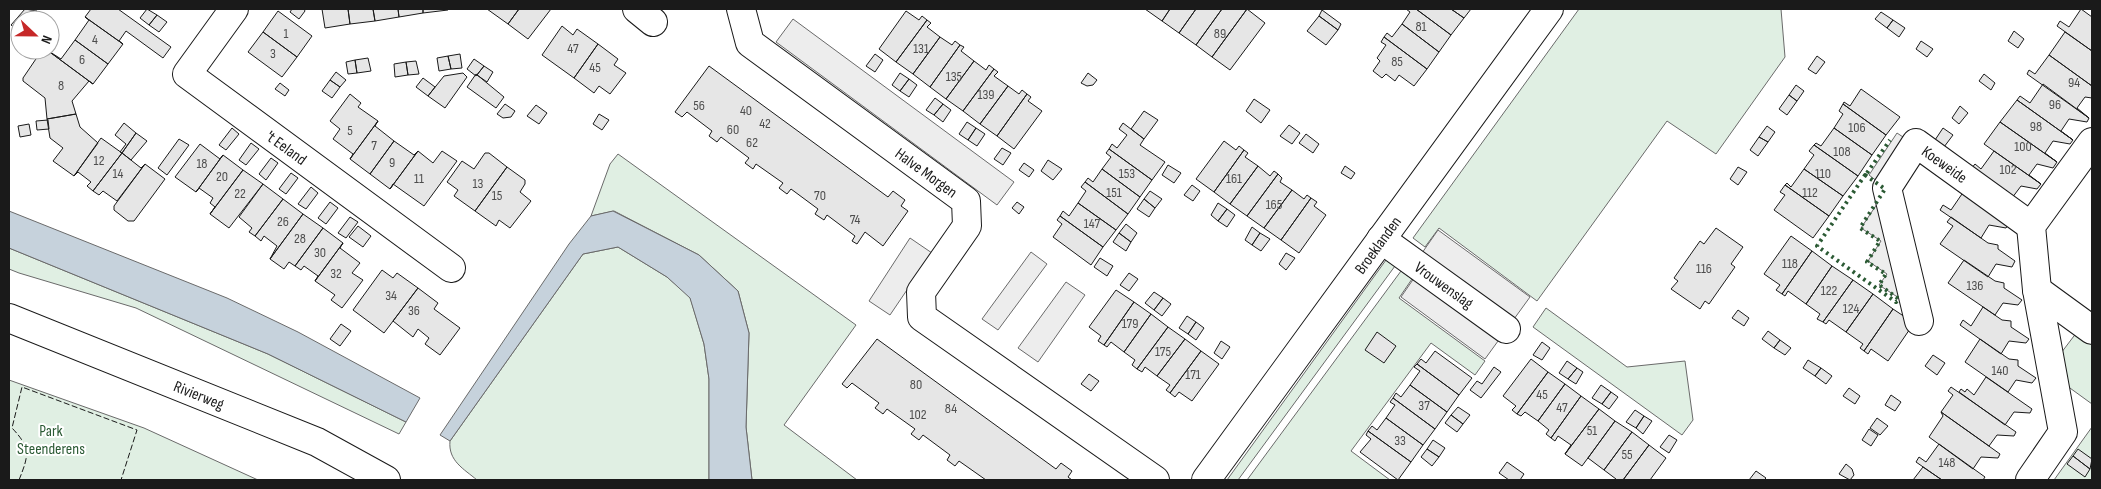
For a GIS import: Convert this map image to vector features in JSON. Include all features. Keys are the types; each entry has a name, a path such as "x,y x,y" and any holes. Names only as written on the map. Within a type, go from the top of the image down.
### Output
{"street":[{"name":"'t Eeland","path":"234,9 187,74 451,268"},
{"name":"Halve Morgen","path":"740,9 750,43 966,201 967,226 921,292 922,317 1155,480"},
{"name":"Broeklanden","path":"1206,480 1549,9"},
{"path":"2030,480 2063,432 2037,290 2031,226 2092,142"},
{"name":"Koeweide","path":"1920,321 1887,188 1916,143 2031,226"},
{"name":"Vrouwenslag","path":"1381,239 1506,329"},
{"path":"2037,290 2092,330"},
{"name":"Rivierweg","path":"9,318 317,442 386,480"}],"green space":[{"path":"1579,9 1781,9 1785,57 1716,154 1667,121 1537,301 1439,228 1425,247 1413,238"},
{"path":"618,154 856,325 784,425 857,480 752,480 746,427 749,333 738,291 699,255 614,211 591,216 610,164"},
{"path":"618,247 667,277 690,297 704,344 709,379 709,480 477,480 454,459 450,448 450,441 583,254"},
{"path":"9,248 268,354 406,422 399,434 136,308 9,269"},
{"path":"1386,260 1395,266 1238,480 1227,480"},
{"path":"1401,271 1412,279 1399,298 1485,361 1475,375 1431,343 1351,451 1390,480 1247,480"},
{"path":"1546,308 1627,367 1685,361 1693,420 1682,435 1533,327"},
{"path":"2077,332 2092,343 2092,404 2063,383 2058,357"},
{"name":"Park Steenderens","path":"9,380 144,428 258,480 9,480"},
{"path":"2092,427 2092,480 2054,480"}],"shaded area":[{"path":"793,19 1014,182 997,205 776,42"},
{"path":"1897,133 1915,145 1887,188 1910,283 1899,298 1879,285 1887,274 1868,261 1881,241 1861,228 1887,189 1869,175"},
{"path":"9,211 227,298 298,332 420,398 406,422 268,354 9,248"},
{"path":"613,211 699,255 738,291 749,333 746,427 752,480 709,480 709,379 704,344 690,298 667,277 618,247 583,254 450,441 440,435 569,244 591,216"},
{"path":"1438,230 1530,297 1485,359 1401,297 1421,268 1415,263"},
{"path":"910,238 932,253 890,315 869,301"},
{"path":"1031,252 1047,264 998,330 982,319"},
{"path":"1066,282 1085,295 1038,362 1018,348"}],"building":[{"path":"91,9 118,9 171,47 163,58 126,31 119,41 123,44 85,17"},
{"path":"147,9 157,15 149,25 140,18"},
{"path":"292,9 304,9 305,11 299,19 290,12"},
{"path":"322,9 348,9 350,24 325,28"},
{"path":"348,9 373,9 375,21 350,24"},
{"path":"373,9 398,9 399,17 375,21"},
{"path":"398,9 423,9 423,13 399,17"},
{"path":"423,9 448,9 448,10 423,13"},
{"path":"487,9 519,9 508,24"},
{"path":"519,9 551,9 528,39 508,24"},
{"path":"1145,9 1170,9 1162,21"},
{"path":"1170,9 1196,9 1179,33 1162,21"},
{"path":"1196,9 1222,9 1196,45 1179,33"},
{"path":"1222,9 1247,9 1212,57 1196,45"},
{"path":"1247,9 1265,23 1230,70 1212,57"},
{"path":"1406,9 1416,9 1451,35 1439,52 1402,24 1410,12"},
{"path":"1416,9 1451,9 1464,18 1451,35"},
{"path":"1451,9 1471,9 1464,18"},
{"path":"2081,9 2092,17 2092,51 2057,26 2060,21 2069,27"},
{"path":"1322,10 1341,24 1338,30 1319,16"},
{"path":"278,11 312,36 297,57 263,32"},
{"path":"906,11 919,20 922,16 927,20 896,62 879,49"},
{"path":"1881,12 1893,20 1887,28 1875,19"},
{"path":"157,15 167,22 159,32 149,25"},
{"path":"1319,16 1338,30 1326,45 1307,31"},
{"path":"85,17 123,44 108,64 75,40 89,20"},
{"path":"927,20 931,23 927,27 940,37 913,74 896,62"},
{"path":"1893,20 1905,28 1899,37 1887,28"},
{"path":"1402,24 1439,52 1427,69 1384,37 1387,33 1392,37"},
{"path":"562,26 573,35 577,29 598,44 574,78 542,55"},
{"path":"2014,31 2024,39 2018,48 2008,41"},
{"path":"263,32 297,57 282,77 248,52"},
{"path":"2065,32 2092,51 2092,86 2049,55"},
{"path":"940,37 952,45 955,41 960,45 930,87 913,74"},
{"path":"1384,37 1427,69 1414,86 1399,75 1395,81 1386,74 1382,78 1373,71 1380,61 1377,58 1386,45 1381,42"},
{"path":"75,40 108,64 93,84 61,59"},
{"path":"1921,41 1933,49 1927,57 1916,49"},
{"path":"598,44 618,59 614,65 626,73 610,94 599,86 594,93 574,78"},
{"path":"960,45 964,47 961,51 974,61 946,99 930,87"},
{"path":"460,54 462,68 451,69 448,56"},
{"path":"875,54 883,60 875,72 866,66"},
{"path":"2049,55 2092,86 2092,98 2085,97 2077,108 2089,118 2027,74 2029,70 2035,74"},
{"path":"448,56 451,69 439,71 437,58"},
{"path":"1817,56 1825,62 1816,74 1808,69"},
{"path":"368,58 371,71 357,73 355,60"},
{"path":"474,59 484,66 476,76 467,69"},
{"path":"35,60 60,60 89,81 72,101 76,114 47,119 45,98 23,81 23,78"},
{"path":"355,60 357,73 348,74 346,62"},
{"path":"416,61 419,74 408,75 406,62"},
{"path":"974,61 986,70 989,65 994,69 963,111 946,99"},
{"path":"406,62 408,75 395,77 394,64"},
{"path":"484,66 493,72 487,82 477,75"},
{"path":"709,66 888,197 893,191 905,200 901,206 908,211 883,246 865,232 857,244 852,241 855,236 827,215 824,220 815,214 818,209 791,189 787,194 779,188 783,183 756,164 753,169 745,163 749,158 721,137 717,142 709,136 712,131 687,112 682,117 675,112"},
{"path":"994,69 998,72 994,76 1008,86 980,124 963,111"},
{"path":"336,72 346,80 340,87 330,80"},
{"path":"463,73 467,77 445,108 428,96 444,76"},
{"path":"900,73 909,79 900,91 892,85"},
{"path":"1088,73 1097,80 1093,85 1087,86 1081,83"},
{"path":"476,74 504,97 496,108 467,87"},
{"path":"1984,74 1995,83 1991,90 1979,81"},
{"path":"423,78 435,87 428,96 416,87"},
{"path":"909,79 917,85 909,97 900,91"},
{"path":"330,80 340,87 332,98 322,91"},
{"path":"280,83 289,90 285,96 275,89"},
{"path":"2043,84 2089,118 2087,122 2069,119 2061,131 2073,140 2017,100 2020,96 2030,103"},
{"path":"1796,85 1804,91 1797,101 1789,95"},
{"path":"1008,86 1019,94 1022,90 1027,94 997,136 980,124"},
{"path":"1861,89 1900,117 1886,135 1843,104 1844,102 1850,106"},
{"path":"350,94 361,103 358,107 378,121 350,159 353,154 333,139 340,129 330,121"},
{"path":"1027,94 1031,97 1028,101 1042,111 1014,149 997,136"},
{"path":"1789,95 1797,101 1787,115 1779,109"},
{"path":"935,98 943,104 934,115 926,110"},
{"path":"1254,99 1270,110 1261,123 1246,111"},
{"path":"2017,100 2073,140 2070,144 2053,141 2045,153 2057,162 2000,122"},
{"path":"505,104 515,111 511,117 503,118 497,114"},
{"path":"943,104 951,110 943,122 934,115"},
{"path":"1843,104 1886,135 1872,155 1834,128 1843,114 1839,111"},
{"path":"536,105 547,113 539,124 527,116"},
{"path":"1960,106 1968,113 1959,124 1952,118"},
{"path":"1144,111 1158,120 1144,139 1131,129"},
{"path":"76,114 80,127 98,143 74,176 53,161 63,148 50,138 47,119"},
{"path":"599,114 609,120 602,130 593,124"},
{"path":"48,120 49,129 37,130 36,121"},
{"path":"378,121 375,126 394,141 370,174 350,159"},
{"path":"967,122 976,128 968,140 959,134"},
{"path":"2000,122 2057,162 2053,168 2037,164 2029,175 2041,184 1984,144"},
{"path":"124,123 136,133 122,153 120,152 126,144 115,135"},
{"path":"1123,123 1144,139 1140,145 1165,162 1152,180 1109,149 1112,144 1117,148 1127,135 1119,129"},
{"path":"29,124 31,135 20,137 18,126"},
{"path":"1289,125 1300,133 1292,144 1280,136"},
{"path":"1767,126 1775,132 1768,142 1759,137"},
{"path":"232,128 239,134 226,150 219,145"},
{"path":"976,128 985,134 977,146 968,140"},
{"path":"1834,128 1872,155 1858,176 1814,145 1816,143 1821,146"},
{"path":"1943,128 1953,135 1944,147 1935,140"},
{"path":"136,133 147,141 131,160 122,153"},
{"path":"1306,134 1319,144 1313,153 1299,143"},
{"path":"1759,137 1768,142 1758,156 1750,150"},
{"path":"101,138 122,153 93,191 87,186 91,182 78,172 74,176"},
{"path":"179,139 189,145 167,175 158,168"},
{"path":"394,141 414,155 418,151 390,189 370,174"},
{"path":"1224,141 1236,150 1239,146 1244,150 1214,192 1196,179"},
{"path":"251,143 259,149 246,165 239,160"},
{"path":"200,144 220,159 223,155 196,192 175,177"},
{"path":"1814,145 1858,176 1843,196 1804,169 1814,155 1809,151"},
{"path":"1002,148 1011,153 1003,165 994,159"},
{"path":"1109,149 1152,180 1140,197 1102,169 1111,157 1106,153"},
{"path":"1244,150 1248,153 1245,157 1258,166 1230,204 1214,192"},
{"path":"418,151 433,163 442,151 457,161 424,206 393,184"},
{"path":"1994,151 2041,184 2037,189 2021,186 2012,198 1971,169 1975,164 1981,169"},
{"path":"122,153 141,168 145,164 117,201 103,191 99,195 93,191"},
{"path":"485,153 489,153 507,167 475,211 454,196 458,190 447,182 462,161 474,169"},
{"path":"223,155 243,170 210,214 215,207 210,203 213,198 199,188 196,192"},
{"path":"271,158 278,163 266,180 259,174"},
{"path":"1048,160 1062,169 1053,180 1041,171"},
{"path":"1024,163 1034,170 1029,177 1019,170"},
{"path":"145,164 165,179 134,221 128,221 114,210 114,206"},
{"path":"1168,165 1181,173 1174,183 1162,175"},
{"path":"1258,166 1270,176 1274,171 1278,174 1247,216 1230,204"},
{"path":"1345,166 1355,173 1351,179 1341,173"},
{"path":"507,167 525,180 525,184 520,192 531,201 510,228 499,220 496,226 475,211"},
{"path":"1738,167 1747,172 1738,185 1730,179"},
{"path":"1102,169 1140,197 1128,214 1085,182 1088,178 1093,182"},
{"path":"1804,169 1843,196 1829,216 1785,185 1787,183 1791,187"},
{"path":"243,170 263,184 229,228 210,214"},
{"path":"291,173 298,178 286,194 279,189"},
{"path":"1278,174 1282,178 1280,182 1292,190 1264,228 1247,216"},
{"path":"1085,182 1128,214 1116,230 1078,203 1086,191 1081,187"},
{"path":"263,184 283,199 255,236 249,232 252,228 239,217"},
{"path":"1192,185 1200,191 1193,201 1184,195"},
{"path":"1785,185 1829,216 1813,238 1774,210 1785,195 1780,192"},
{"path":"311,187 318,193 306,209 298,204"},
{"path":"1292,190 1304,199 1307,195 1311,198 1281,240 1264,228"},
{"path":"1150,191 1162,199 1155,208 1144,199"},
{"path":"1964,191 2010,222 2006,228 1989,225 1981,238 1940,210 1943,205 1951,210"},
{"path":"1311,198 1317,202 1314,206 1326,215 1299,253 1281,240"},
{"path":"283,199 303,214 270,259 277,246 264,236 261,241 255,236"},
{"path":"1144,199 1155,208 1149,217 1137,209"},
{"path":"330,202 338,208 326,224 318,218"},
{"path":"1017,202 1024,207 1019,214 1012,208"},
{"path":"1078,203 1116,230 1103,247 1060,216 1063,211 1069,216"},
{"path":"1218,203 1227,209 1218,221 1211,215"},
{"path":"1227,209 1235,215 1227,227 1218,221"},
{"path":"303,214 323,228 295,266 289,262 284,269 270,259"},
{"path":"1060,216 1103,247 1091,265 1053,237 1062,224 1057,220"},
{"path":"350,217 358,222 346,238 338,233"},
{"path":"1951,217 1988,243 1998,245 1998,249 2015,261 2012,267 1996,264 1988,277 1940,244 1953,226 1947,222"},
{"path":"1126,224 1137,233 1131,242 1119,233"},
{"path":"358,226 371,236 363,247 349,237"},
{"path":"1252,227 1260,233 1252,245 1245,240"},
{"path":"323,228 343,243 315,281 318,276 304,266 301,270 295,266"},
{"path":"1716,228 1743,247 1731,264 1735,267 1709,304 1705,301 1700,309 1671,289 1678,281 1674,278 1700,241 1704,244"},
{"path":"1119,233 1131,242 1126,251 1113,242"},
{"path":"1260,233 1270,239 1261,251 1252,245"},
{"path":"1791,236 1812,251 1782,294 1776,290 1780,285 1764,274"},
{"path":"343,243 340,248 360,263 352,273 363,280 342,308 331,300 335,295 315,281"},
{"path":"1812,251 1832,266 1806,304 1788,291 1785,296 1782,294"},
{"path":"1286,253 1295,258 1286,270 1279,264"},
{"path":"1100,258 1113,266 1107,276 1094,267"},
{"path":"1964,260 1995,281 2004,283 2004,288 2022,300 2018,305 2003,303 1995,315 1948,283"},
{"path":"1832,266 1853,280 1823,322 1817,319 1820,314 1806,304"},
{"path":"382,270 393,278 397,273 418,288 384,333 353,310"},
{"path":"1129,273 1138,279 1129,291 1120,285"},
{"path":"1853,280 1873,294 1846,332 1829,320 1826,324 1823,322"},
{"path":"418,288 438,303 434,309 460,328 440,355 425,344 429,338 418,329 413,337 393,321"},
{"path":"1116,290 1134,302 1104,345 1098,341 1101,336 1089,327"},
{"path":"1154,292 1163,298 1154,310 1145,303"},
{"path":"1873,294 1893,309 1864,351 1860,348 1863,344 1846,332"},
{"path":"1163,298 1171,304 1162,316 1154,310"},
{"path":"1134,302 1151,314 1124,352 1111,342 1107,347 1104,345"},
{"path":"1983,307 2002,320 2011,321 2011,327 2029,339 2026,343 2009,341 2001,354 1960,325 1963,320 1971,326"},
{"path":"1893,309 1914,323 1888,361 1871,349 1868,354 1864,351"},
{"path":"1738,310 1749,318 1744,326 1732,318"},
{"path":"1151,314 1168,327 1137,369 1132,365 1135,360 1124,352"},
{"path":"1187,316 1196,322 1188,334 1179,328"},
{"path":"1196,322 1204,328 1196,340 1188,334"},
{"path":"341,324 351,331 340,346 330,339"},
{"path":"1168,327 1185,339 1157,376 1145,367 1142,372 1137,369"},
{"path":"1768,331 1780,340 1774,348 1762,339"},
{"path":"1377,332 1396,346 1384,363 1365,350"},
{"path":"877,339 1056,469 1061,463 1072,471 1068,477 1072,480 986,480 959,461 955,466 947,460 950,455 923,435 919,440 911,434 915,429 887,409 883,414 875,408 879,403 852,383 847,388 842,384"},
{"path":"1185,339 1201,351 1170,393 1166,390 1170,385 1157,376"},
{"path":"1980,339 2009,359 2018,360 2018,366 2036,378 2032,383 2016,380 2008,392 1965,362"},
{"path":"1780,340 1791,348 1785,355 1774,348"},
{"path":"1221,341 1230,347 1222,359 1214,353"},
{"path":"1542,342 1550,348 1542,360 1533,355"},
{"path":"1201,351 1219,364 1192,401 1179,392 1175,397 1170,393"},
{"path":"1435,351 1472,378 1459,395 1417,364 1421,359 1426,363"},
{"path":"1933,355 1945,363 1937,375 1925,366"},
{"path":"1531,359 1548,372 1517,414 1512,410 1516,406 1503,396"},
{"path":"1808,360 1821,368 1815,376 1803,368"},
{"path":"1567,361 1577,368 1568,379 1559,373"},
{"path":"1417,364 1459,395 1447,412 1410,385 1420,371 1414,367"},
{"path":"1494,367 1501,372 1481,398 1470,390 1477,381 1482,384"},
{"path":"1577,368 1583,372 1576,384 1568,379"},
{"path":"1821,368 1832,376 1826,384 1815,376"},
{"path":"1548,372 1565,384 1538,421 1525,412 1521,416 1517,414"},
{"path":"1089,374 1099,381 1091,391 1081,384"},
{"path":"1986,377 2032,409 2030,413 2014,412 2005,425 1959,392 1961,389 1965,392 1967,389 1974,395"},
{"path":"1565,384 1581,396 1551,438 1546,434 1549,430 1538,421"},
{"path":"1410,385 1447,412 1435,429 1393,398 1396,393 1401,397"},
{"path":"1601,385 1611,392 1602,404 1592,398"},
{"path":"1951,387 2016,432 2014,436 1997,435 1989,446 1941,412 1953,395 1948,391"},
{"path":"1849,388 1860,396 1855,404 1843,396"},
{"path":"1611,392 1618,397 1609,409 1602,404"},
{"path":"1891,395 1901,402 1895,411 1885,405"},
{"path":"1581,396 1599,409 1565,454 1571,445 1558,436 1555,441 1551,438"},
{"path":"1393,398 1435,429 1423,445 1386,418 1395,405 1390,402"},
{"path":"1458,407 1470,415 1463,424 1451,415"},
{"path":"1599,409 1615,421 1582,466 1565,454"},
{"path":"1635,410 1644,416 1636,428 1626,422"},
{"path":"1941,412 2000,454 1998,458 1981,457 1973,469 1929,437 1943,416"},
{"path":"1451,415 1463,424 1457,432 1445,423"},
{"path":"1644,416 1652,421 1643,434 1636,428"},
{"path":"1386,418 1423,445 1411,462 1368,431 1372,426 1377,430"},
{"path":"1877,418 1888,426 1880,435 1870,428"},
{"path":"1615,421 1632,432 1604,470 1588,458"},
{"path":"1869,429 1878,435 1871,446 1862,440"},
{"path":"1368,431 1411,462 1398,480 1360,452 1371,439 1366,435"},
{"path":"1632,432 1649,445 1623,480 1615,480 1604,470"},
{"path":"1669,435 1677,440 1669,453 1660,447"},
{"path":"1433,440 1445,448 1439,457 1427,449"},
{"path":"1939,444 1985,477 1983,480 1942,480 1916,462 1919,457 1926,462"},
{"path":"1649,445 1666,458 1650,480 1623,480"},
{"path":"1427,449 1439,457 1432,466 1421,457"},
{"path":"2078,449 2092,459 2090,469 2073,456"},
{"path":"2073,456 2090,469 2085,477 2067,464"},
{"path":"1507,462 1524,474 1520,480 1509,480 1499,473"},
{"path":"1846,464 1852,469 1854,475 1850,480 1839,474"},
{"path":"1923,467 1942,480 1913,480"},
{"path":"1756,471 1766,478 1764,480 1749,480"}],"hedge":[{"path":"1867,173 1890,140"},
{"path":"1865,175 1885,189 1860,228 1880,241 1867,262 1886,274 1879,285 1899,299 1896,302 1817,246 1865,175"}],"fence":[{"path":"19,480 25,464 26,452 23,441 12,428 22,387 137,430 121,480"}]}
